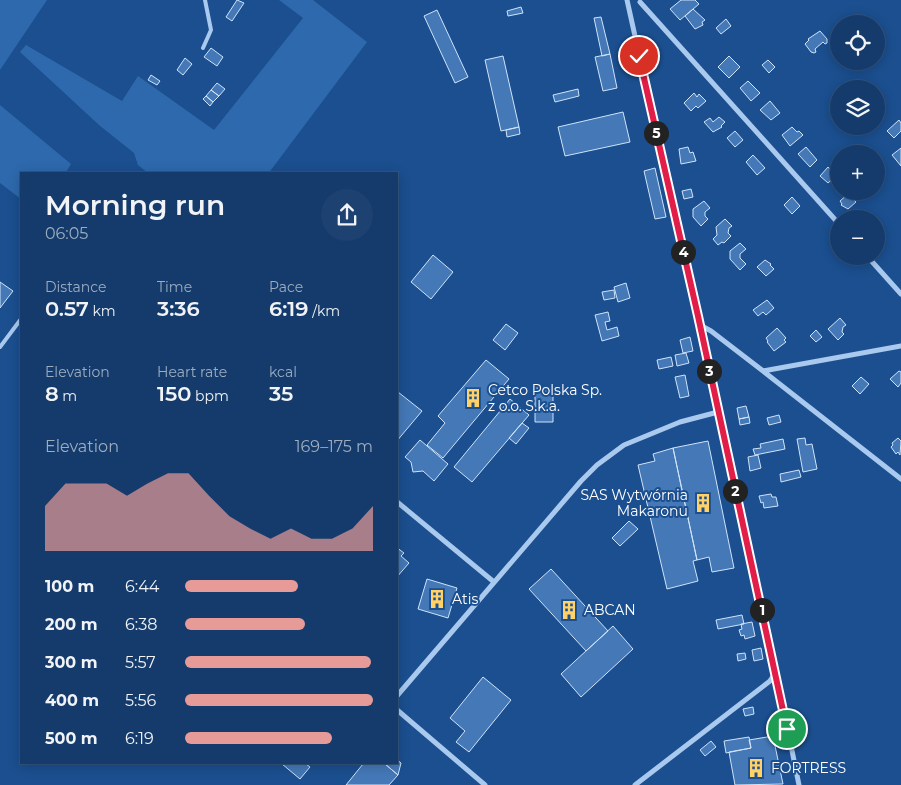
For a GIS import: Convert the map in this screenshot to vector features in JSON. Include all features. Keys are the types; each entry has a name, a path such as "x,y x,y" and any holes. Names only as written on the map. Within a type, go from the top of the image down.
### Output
{"street":[{"path":"799,785 700,325 627,2 641,1 830,214"},
{"path":"876,265 901,294"},
{"path":"700,325 711,331 901,479"},
{"path":"763,371 901,346"},
{"path":"398,695 581,481 597,465 624,445 680,422 718,412"},
{"path":"398,503 494,582"},
{"path":"635,785 770,680 776,672"},
{"path":"398,711 485,785"}],"lane":[{"path":"203,48 211,30 205,0"},
{"path":"0,346 20,320"}],"shaded area":[{"path":"0,0 47,0 0,70"},
{"path":"279,0 313,0 367,42 270,172 147,172 138,165 134,153 99,125 20,52 26,45 122,101 138,76 214,130 303,18"},
{"path":"0,105 71,164 66,172 20,172 20,198 0,183"}],"building":[{"path":"237,0 244,3 232,21 226,17"},
{"path":"681,0 695,0 699,4 680,20 670,9"},
{"path":"521,7 523,13 508,16 507,11"},
{"path":"693,9 705,20 702,22 703,25 695,29 685,16"},
{"path":"437,10 468,77 455,83 424,16"},
{"path":"601,17 610,54 602,56 594,18"},
{"path":"726,19 731,26 721,34 716,28"},
{"path":"820,31 827,39 827,43 823,42 815,49 816,52 811,52 805,44 808,39"},
{"path":"211,48 223,57 217,66 204,57"},
{"path":"610,54 617,88 603,91 595,57"},
{"path":"503,56 519,127 501,131 485,60"},
{"path":"729,56 740,67 729,78 718,67"},
{"path":"185,58 192,64 183,75 177,70"},
{"path":"768,60 775,67 769,73 762,65"},
{"path":"151,75 160,81 157,85 148,80"},
{"path":"748,81 760,93 751,101 740,88"},
{"path":"217,83 225,89 219,96 211,90"},
{"path":"578,89 579,96 555,102 553,95"},
{"path":"211,90 219,96 213,102 206,96"},
{"path":"694,93 697,97 699,94 706,101 691,111 684,103"},
{"path":"206,96 213,102 210,106 203,99"},
{"path":"770,101 780,113 771,120 760,110"},
{"path":"623,112 630,142 565,156 558,127"},
{"path":"719,117 725,122 722,127 713,132 704,122 710,118 713,122"},
{"path":"899,120 901,131 894,138 887,131"},
{"path":"519,127 520,134 507,137 506,130"},
{"path":"792,127 803,135 790,146 782,135"},
{"path":"735,131 743,140 735,147 727,138"},
{"path":"688,147 690,153 693,152 696,161 681,164 679,149"},
{"path":"806,147 817,160 810,167 798,154"},
{"path":"901,148 901,166 892,155"},
{"path":"753,155 765,168 757,175 746,162"},
{"path":"828,167 830,169 830,181 828,183 820,176"},
{"path":"655,168 666,217 655,219 644,171"},
{"path":"691,189 693,197 684,199 682,191"},
{"path":"792,197 800,206 792,214 784,205"},
{"path":"854,200 856,202 848,209 841,205 840,201"},
{"path":"704,201 710,208 705,212 705,216 708,219 701,226 693,217 693,209"},
{"path":"725,219 732,226 729,228 728,233 731,236 724,243 722,242 718,245 713,239 717,235 716,227"},
{"path":"740,243 746,249 740,254 740,258 746,264 740,270 730,259 730,251"},
{"path":"433,255 453,272 431,299 411,282"},
{"path":"765,260 774,269 766,276 757,267"},
{"path":"0,282 13,291 0,308"},
{"path":"626,283 630,298 618,302 614,287"},
{"path":"614,290 615,298 604,300 602,292"},
{"path":"767,300 774,308 766,315 763,312 758,316 753,310"},
{"path":"608,312 610,321 605,322 607,330 617,327 619,336 602,341 595,315"},
{"path":"840,318 846,325 843,327 842,332 844,334 838,340 828,329"},
{"path":"506,324 518,333 505,350 493,340"},
{"path":"777,328 786,338 784,340 786,342 774,351 766,338"},
{"path":"816,330 822,337 816,342 810,336"},
{"path":"690,337 693,351 683,353 680,340"},
{"path":"686,353 689,363 677,366 675,355"},
{"path":"671,357 673,366 659,369 657,360"},
{"name":"Cetco Polska Sp. z o.o. S.k.a.","path":"486,360 509,379 443,458 427,445 445,423 438,416"},
{"path":"899,371 901,372 901,383 898,387 890,379"},
{"path":"685,375 689,396 680,398 675,377"},
{"path":"861,377 869,384 860,394 852,386"},
{"path":"535,388 553,388 553,422 535,422"},
{"path":"398,392 422,411 398,440"},
{"path":"510,399 529,415 472,482 454,467"},
{"path":"746,406 749,417 739,419 737,408"},
{"path":"779,415 781,422 769,425 767,418"},
{"path":"749,417 750,423 740,425 739,419"},
{"path":"522,423 529,428 516,444 509,438"},
{"path":"805,438 806,445 812,444 817,469 803,472 797,439"},
{"path":"898,438 901,441 900,455 898,452 896,454 891,447 892,443"},
{"path":"783,439 785,449 755,455 753,449 761,448 760,444"},
{"path":"420,440 448,464 434,481 423,471 413,472 411,462 405,457"},
{"name":"SAS Wytwórnia Makaronu","path":"708,441 734,568 712,572 709,557 697,560 673,448"},
{"path":"673,448 697,560 693,561 698,581 667,589 638,465 655,461 653,454"},
{"path":"758,455 761,468 750,471 748,457"},
{"path":"799,470 801,477 781,482 780,474"},
{"path":"771,494 772,497 776,497 778,506 764,508 759,496"},
{"path":"629,521 638,529 620,546 612,538"},
{"path":"398,548 404,553 401,556 409,563 398,576"},
{"name":"ABCAN","path":"551,569 608,631 586,651 529,589"},
{"name":"Atis","path":"427,579 457,588 448,618 418,609"},
{"path":"742,615 744,624 718,629 716,620"},
{"path":"752,622 755,636 745,639 744,635 741,636 739,630 742,629 741,624"},
{"path":"613,626 633,649 581,697 561,674"},
{"path":"761,648 763,659 754,661 752,650"},
{"path":"745,653 746,659 738,661 737,654"},
{"path":"483,677 511,700 469,752 456,742 465,731 450,718"},
{"path":"753,707 754,714 745,716 743,709"},
{"name":"FORTRESS","path":"773,736 783,784 735,785 729,752 751,748 749,740"},
{"path":"749,737 751,748 726,753 724,741"},
{"path":"711,741 716,747 705,756 700,750"},
{"path":"398,761 401,763 398,775 385,764 398,764"},
{"path":"282,764 306,764 310,767 300,779"},
{"path":"363,764 385,764 398,775 389,785 346,785"}],"place":[{"name":"Cetco Polska Sp. z o.o. S.k.a.","path":"473,398"},
{"name":"SAS Wytwórnia Makaronu","path":"703,503"},
{"name":"Atis","path":"437,599"},
{"name":"ABCAN","path":"569,610"},
{"name":"FORTRESS","path":"756,768"}],"route":[{"path":"639,56 698,316 787,729"}]}
